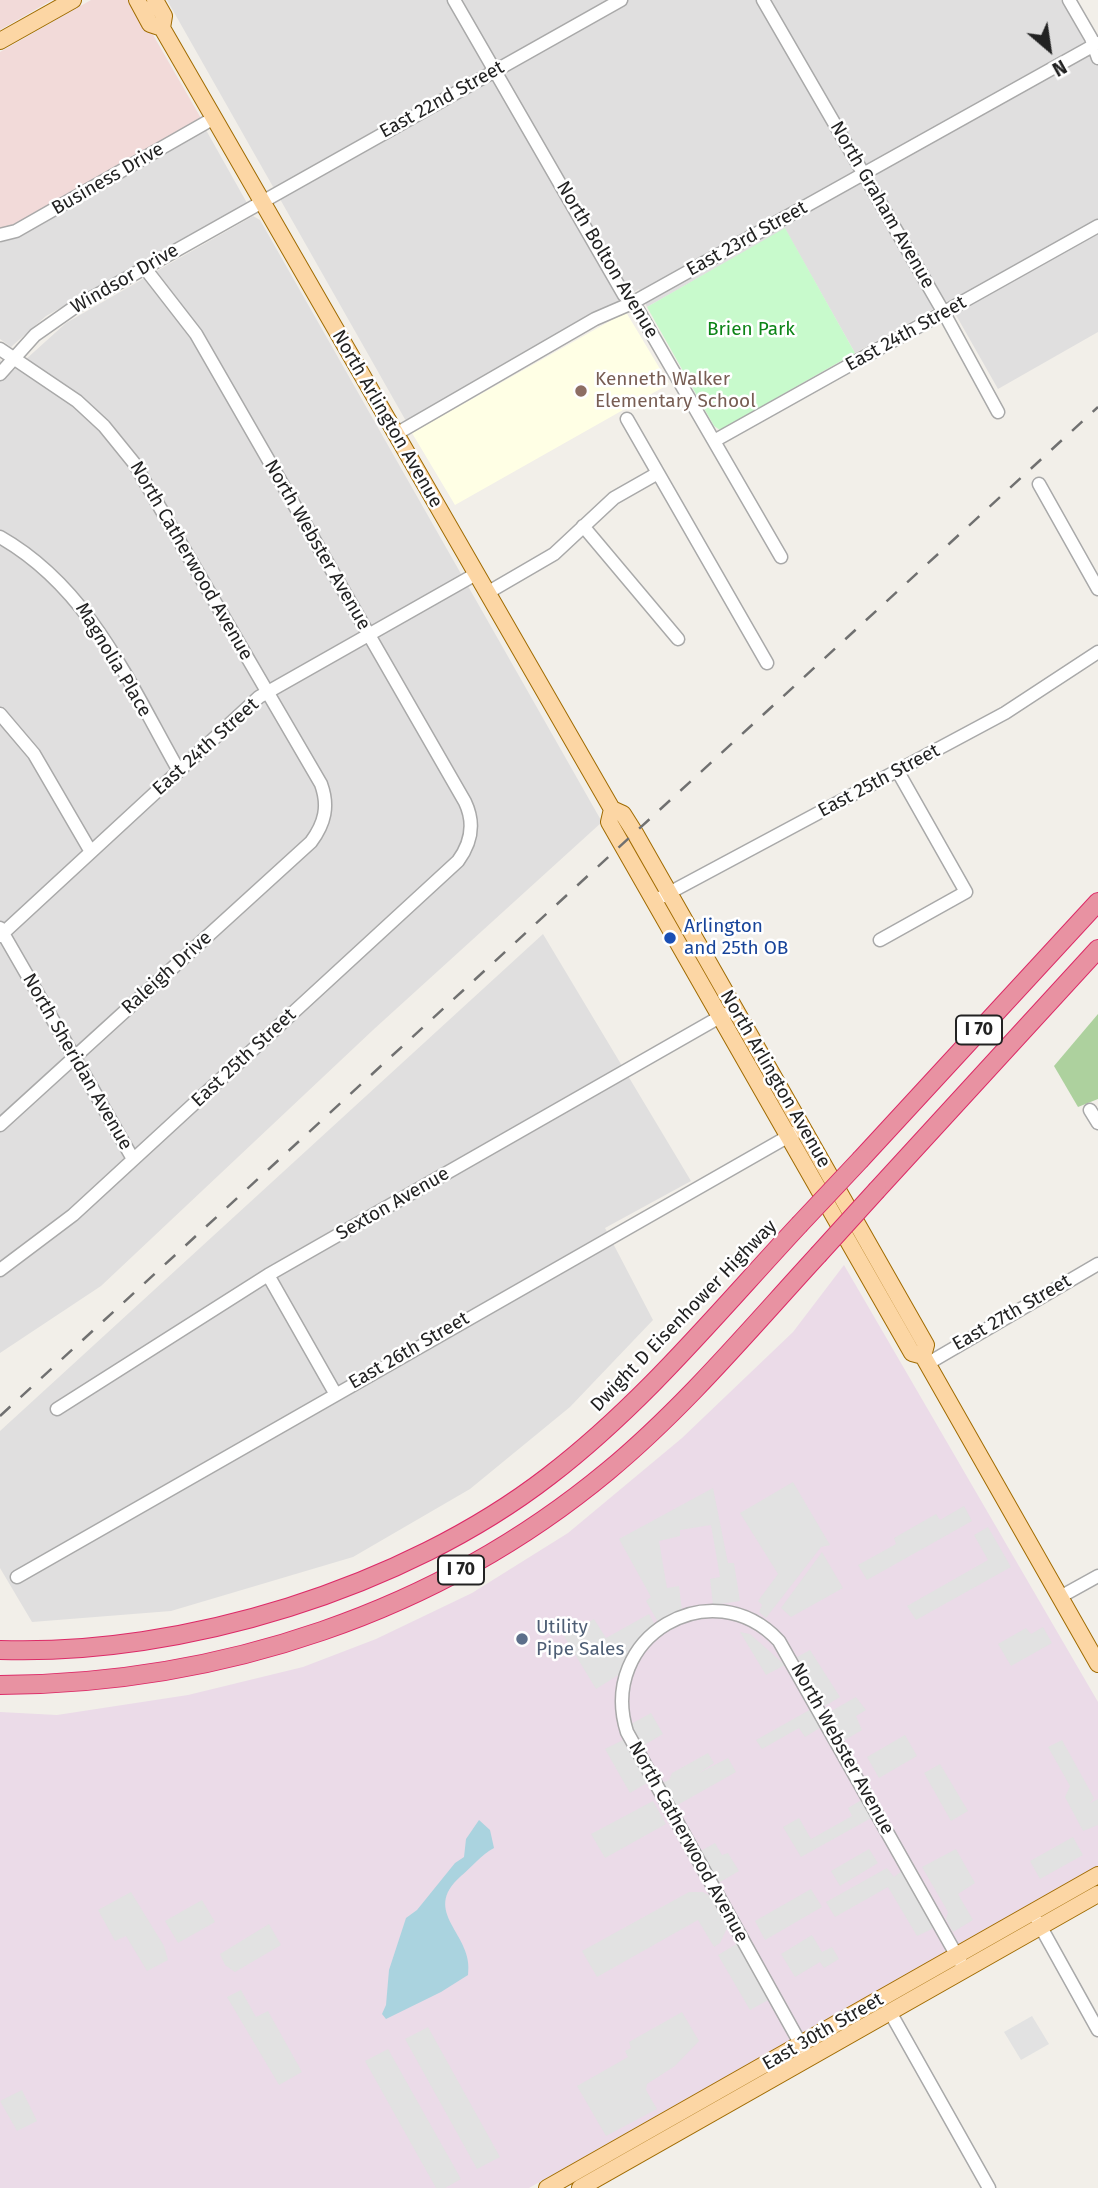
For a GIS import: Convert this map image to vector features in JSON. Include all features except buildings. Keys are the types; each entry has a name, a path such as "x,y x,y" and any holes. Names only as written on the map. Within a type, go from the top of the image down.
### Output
{"highway":[{"name":"Dwight D Eisenhower Highway","path":"0,1650 56,1649 145,1641 254,1618 331,1593 439,1544 548,1477 600,1434 657,1379 1098,902"},
{"name":"I 70","path":"0,1685 129,1678 241,1657 328,1630 447,1577 529,1530 608,1471 676,1409 1098,949"}],"main road":[{"path":"0,41 73,0"},
{"name":"North Arlington Avenue","path":"137,0 150,24 162,28"},
{"name":"North Arlington Avenue","path":"155,0 164,16 162,28 612,809 623,814 662,897 795,1132 912,1353 925,1360 1098,1664"},
{"name":"East 30th Street","path":"547,2188 804,2051 961,1962 1036,1919 1098,1875"},
{"name":"East 30th Street","path":"1036,1919 1098,1894"},
{"name":"East 30th Street","path":"580,2188 804,2051 890,2012 961,1962"}],"street":[{"name":"North Bolton Avenue","path":"454,0 632,303 639,310 780,557"},
{"name":"East 22nd Street","path":"262,201 621,0"},
{"name":"North Graham Avenue","path":"764,0 998,412"},
{"path":"1069,0 1096,49"},
{"name":"East 23rd Street","path":"396,435 595,319 632,303 864,173 1096,49"},
{"name":"Business Drive","path":"0,235 16,231 214,118"},
{"name":"Windsor Drive","path":"0,374 12,358 61,316 262,201"},
{"name":"East 24th Street","path":"714,441 1098,226"},
{"name":"North Webster Avenue","path":"145,267 196,334 465,802 471,832"},
{"name":"North Catherwood Avenue","path":"0,349 77,401 130,457 321,785 325,815"},
{"path":"626,419 767,663"},
{"path":"487,593 545,561 614,498 658,473"},
{"path":"1038,484 1098,589"},
{"path":"583,526 678,639"},
{"name":"Magnolia Place","path":"0,537 45,567 79,602 179,771"},
{"name":"East 24th Street","path":"1,932 268,692 476,574"},
{"name":"East 25th Street","path":"662,897 1005,713 1098,652"},
{"path":"0,713 34,754 91,852"},
{"path":"880,940 966,892 897,770"},
{"name":"Raleigh Drive","path":"0,1125 311,842 325,815"},
{"name":"East 25th Street","path":"0,1269 55,1231 458,861 467,849 471,832"},
{"name":"North Sheridan Avenue","path":"1,932 134,1160"},
{"name":"Sexton Avenue","path":"57,1409 268,1275 727,1013"},
{"path":"1090,1110 1098,1124"},
{"name":"East 26th Street","path":"18,1577 335,1393 795,1132"},
{"name":"East 27th Street","path":"925,1360 1098,1264"},
{"path":"268,1275 335,1393"},
{"path":"1060,1597 1098,1576"},
{"name":"North Webster Avenue","path":"663,1626 689,1614 730,1613 761,1625 779,1642 961,1962"},
{"name":"North Catherwood Avenue","path":"663,1626 639,1647 624,1680 621,1704 627,1731 804,2051"},
{"path":"1036,1919 1098,2030"},
{"path":"890,2012 989,2188"}],"shaded area":[{"path":"0,0 52,0 0,30"},
{"path":"91,0 133,0 202,120 11,228 0,228 0,52"},
{"path":"167,0 1061,0 1098,65 1098,332 998,389 948,301 855,353 785,229 647,307 639,289 406,421"},
{"path":"206,130 247,203 46,316 11,347 0,339 0,243"},
{"path":"253,216 260,220 602,822 373,1030 101,1286 0,1353 0,360 14,370 66,323"},
{"path":"626,312 669,384 455,505 412,433"},
{"path":"543,934 691,1181 605,1228 653,1320 570,1407 470,1489 353,1557 171,1611 32,1622 0,1568 0,1431"},
{"path":"844,1265 1098,1702 1098,1866 529,2188 0,2188 0,1712 57,1715 188,1695 303,1667 376,1639 472,1593 568,1533 682,1438 793,1332"},
{"path":"793,1482 830,1545 821,1547 766,1618 759,1612 762,1605 758,1601 778,1574 740,1513"},
{"path":"713,1488 728,1563 734,1563 740,1601 713,1605 710,1579 720,1577 711,1525 680,1530 680,1536 659,1541 667,1588 679,1586 682,1610 658,1622 646,1601 651,1597 619,1539"},
{"path":"964,1506 972,1521 867,1580 858,1565 896,1544 894,1538 936,1514 940,1520"},
{"path":"988,1527 1011,1567 916,1620 907,1606 988,1560 974,1535"},
{"path":"822,1552 843,1588 791,1617 781,1608"},
{"path":"649,1614 655,1625 628,1655 620,1674 596,1689 564,1636 594,1619 606,1638"},
{"path":"1043,1627 1052,1643 1011,1666 998,1644 1026,1628 1031,1634"},
{"path":"740,1632 750,1634 785,1665 766,1675"},
{"path":"810,1650 840,1697 825,1706 797,1657"},
{"path":"856,1697 866,1710 856,1716 862,1730 845,1740 828,1713"},
{"path":"813,1708 823,1726 805,1737 799,1728 762,1749 756,1740"},
{"path":"651,1713 663,1734 641,1747 631,1724"},
{"path":"905,1735 917,1756 879,1778 867,1757"},
{"path":"623,1740 647,1783 630,1793 605,1749"},
{"path":"1062,1740 1094,1798 1090,1803 1098,1799 1098,1825 1083,1831 1065,1797 1070,1786 1048,1747"},
{"path":"708,1753 714,1763 699,1773 728,1758 736,1772 674,1807 662,1783 669,1780 672,1773"},
{"path":"940,1764 968,1811 951,1821 924,1773"},
{"path":"863,1799 873,1817 801,1857 783,1827 799,1818 811,1839 852,1816 848,1808"},
{"path":"653,1801 666,1824 605,1858 591,1834"},
{"path":"1073,1837 1083,1855 1040,1879 1030,1861"},
{"path":"715,1843 722,1855 728,1853 739,1871 717,1884 699,1852"},
{"path":"869,1849 878,1863 840,1886 831,1871"},
{"path":"956,1849 975,1883 958,1894 973,1920 953,1932 946,1919 948,1912 922,1867"},
{"path":"887,1868 894,1877 903,1870 933,1922 932,1929 917,1936 888,1887 835,1917 826,1902"},
{"path":"811,1889 822,1907 765,1940 755,1921"},
{"path":"131,1892 164,1946 168,1960 147,1971 126,1936 115,1941 98,1910"},
{"path":"689,1892 703,1892 713,1898 728,1926 720,1943 714,1947 698,1920 597,1977 582,1951"},
{"path":"202,1900 215,1922 178,1943 165,1921"},
{"path":"269,1924 281,1945 235,1972 225,1965 220,1954"},
{"path":"812,1935 822,1952 832,1947 839,1959 824,1968 820,1962 795,1977 781,1954"},
{"path":"738,1943 770,1999 750,2010 718,1955"},
{"path":"241,1990 256,2017 268,2011 302,2072 279,2085 227,1997"},
{"path":"682,2012 699,2041 675,2066 647,2084 646,2090 657,2109 606,2136 577,2086 628,2057 625,2051 631,2048 629,2042"},
{"path":"1032,2016 1049,2044 1021,2060 1004,2032"},
{"path":"428,2027 500,2157 477,2169 405,2039"},
{"path":"388,2049 461,2179 445,2188 436,2188 365,2061"},
{"path":"22,2090 37,2121 17,2131 0,2101"}],"green space":[{"name":"Brien Park","path":"785,228 855,353 720,430 714,426 647,307"},
{"path":"1098,1014 1098,1099 1078,1107 1054,1066"}],"water":[{"path":"479,1820 490,1830 494,1848 461,1876 450,1889 445,1901 451,1924 464,1947 468,1960 468,1975 441,1992 386,2019 382,2014 386,2005 389,1970 406,1918 417,1910 455,1863 464,1857 466,1839"}],"railway":[{"path":"0,1416 1098,407"}],"place":[{"name":"Kenneth Walker Elementary School","path":"581,391"},
{"name":"Arlington and 25th OB","path":"670,938"},
{"name":"Utility Pipe Sales","path":"522,1639"}]}
